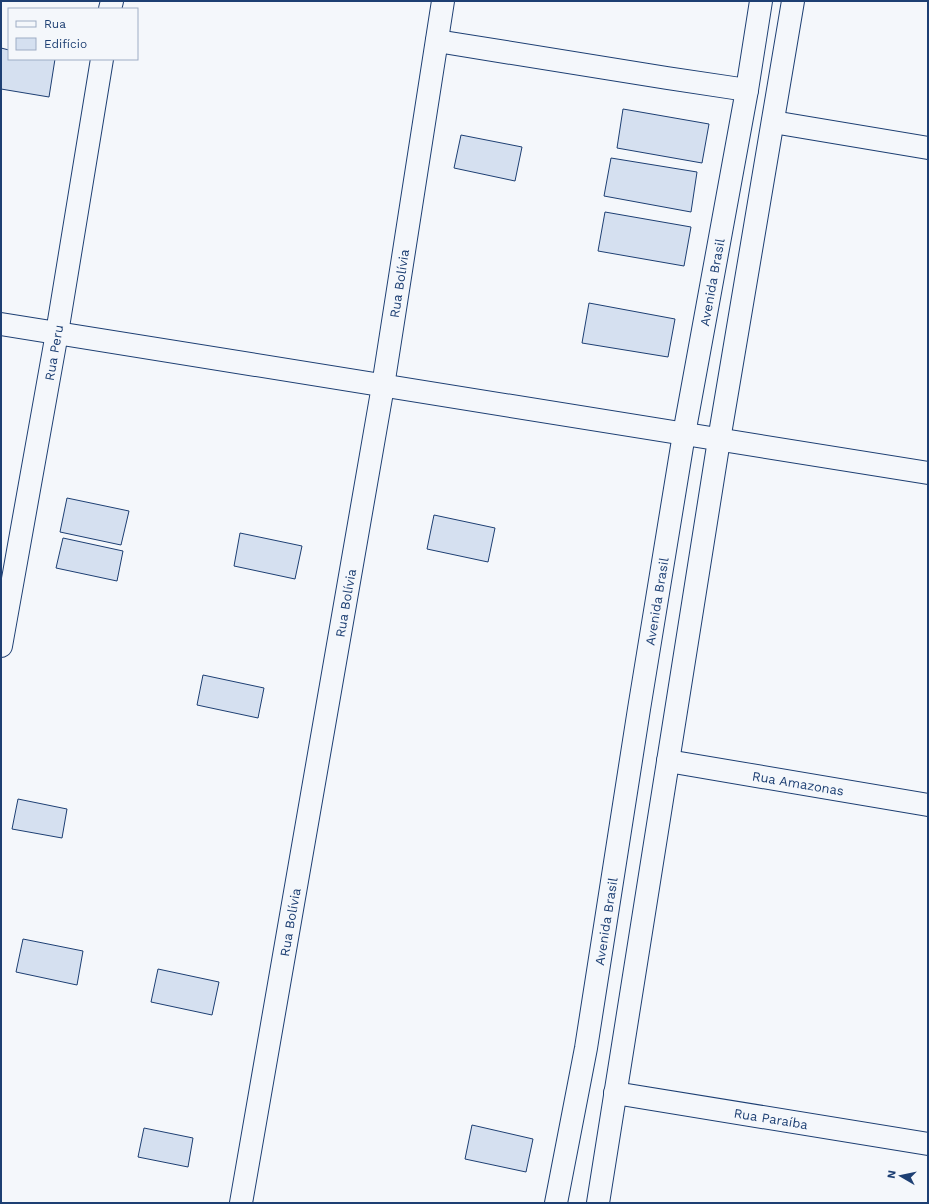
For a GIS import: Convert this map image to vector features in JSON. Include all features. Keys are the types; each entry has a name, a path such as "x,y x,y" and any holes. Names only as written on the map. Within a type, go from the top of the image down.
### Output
{"street":[{"name":"Rua Bolívia","path":"241,1203 384,386 443,1"},
{"name":"Avenida Brasil","path":"556,1203 586,1048 637,717 684,434 747,90 761,1"},
{"path":"598,1203 719,440 793,1"},
{"path":"436,41 747,90"},
{"name":"Rua Peru","path":"1,646 57,333 102,60"},
{"path":"773,122 928,148"},
{"path":"1,324 928,473"},
{"name":"Rua Amazonas","path":"668,760 928,805"},
{"name":"Rua Paraíba","path":"615,1093 928,1144"}],"building":[{"path":"1,48 8,50 8,60 55,60 49,97 1,89"},
{"path":"623,109 709,124 702,163 617,148"},
{"path":"461,135 522,147 515,181 454,168"},
{"path":"611,158 697,172 691,212 604,196"},
{"path":"605,212 691,227 684,266 598,251"},
{"path":"589,303 675,319 668,357 582,343"},
{"path":"67,498 129,511 121,545 60,532"},
{"path":"434,515 495,528 488,562 427,549"},
{"path":"240,533 302,546 295,579 234,566"},
{"path":"63,538 123,551 117,581 56,568"},
{"path":"203,675 264,688 258,718 197,705"},
{"path":"18,799 67,809 62,838 12,829"},
{"path":"23,939 83,951 77,985 16,972"},
{"path":"158,969 219,982 212,1015 151,1002"},
{"path":"472,1125 533,1139 526,1172 465,1159"},
{"path":"144,1128 193,1138 188,1167 138,1157"}]}
